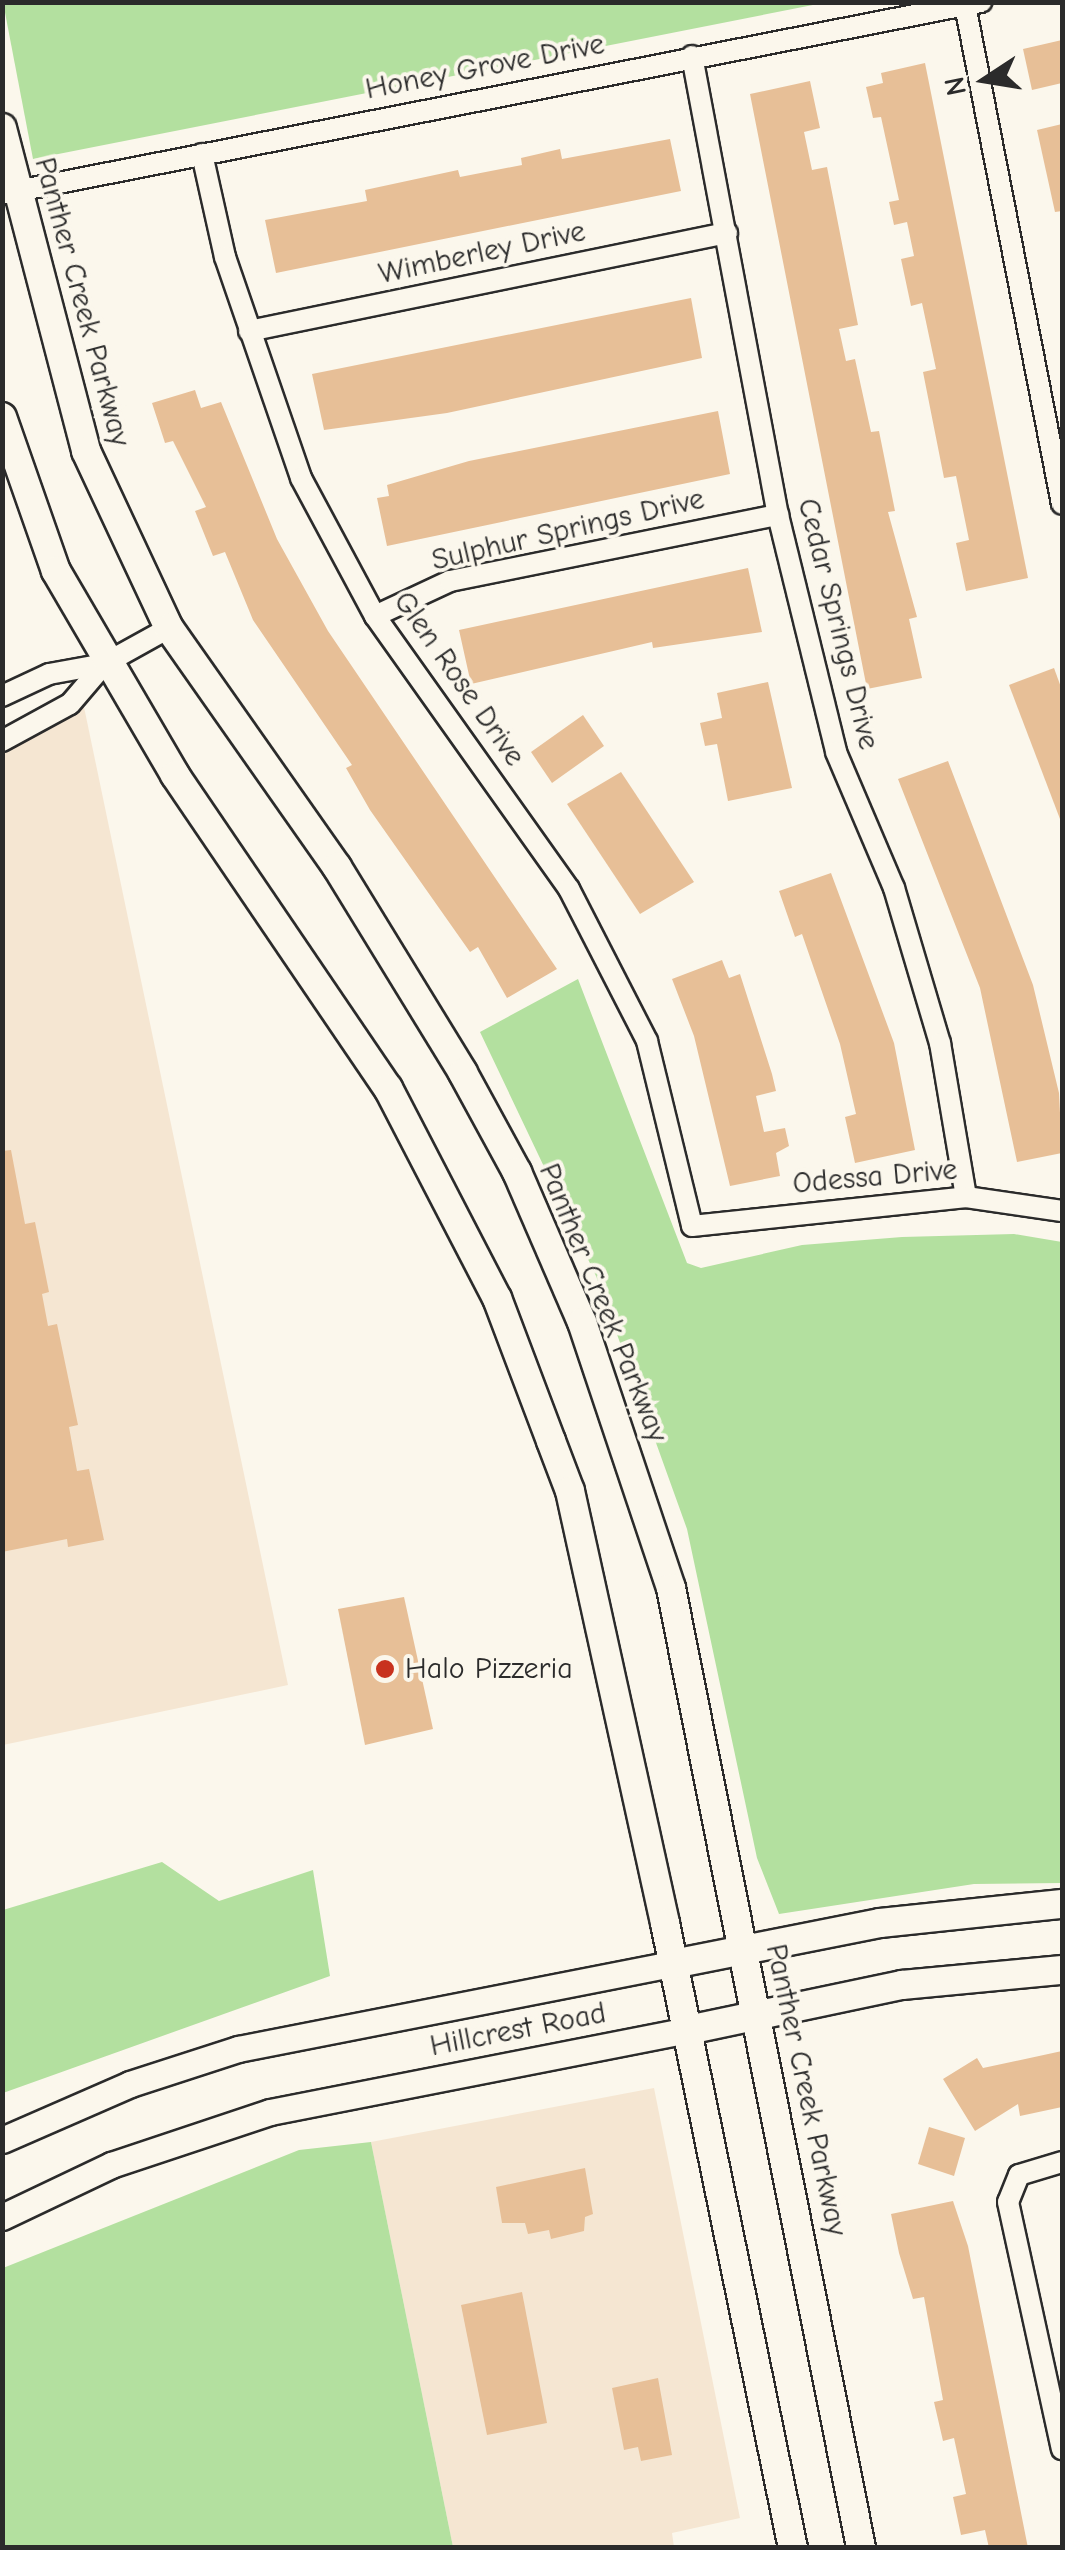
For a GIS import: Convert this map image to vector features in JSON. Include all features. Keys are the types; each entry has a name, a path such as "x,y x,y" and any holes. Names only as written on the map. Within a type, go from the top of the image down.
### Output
{"main road":[{"name":"Panther Creek Parkway","path":"2,128 9,192 86,451 169,628 337,867 454,1057 553,1256 588,1338 671,1588 758,2014 860,2548"},
{"path":"2,417 56,570 108,661 175,774 388,1088 497,1298 570,1491 688,2030 793,2548"},
{"name":"Hillcrest Road","path":"673,1964 880,1923 1062,1904"},
{"name":"Hillcrest Road","path":"688,2030 902,1985 1062,1970"}],"street":[{"name":"Honey Grove Drive","path":"9,192 973,4"},
{"path":"973,4 1062,504"},
{"name":"Cedar Springs Drive","path":"692,56 778,515 836,752 894,888 940,1044 966,1196"},
{"name":"Glen Rose Drive","path":"202,154 249,331 301,478 374,616 570,890 646,1041 692,1226"},
{"name":"Wimberley Drive","path":"249,331 727,233"},
{"name":"Sulphur Springs Drive","path":"374,616 450,581 778,515"},
{"path":"2,696 49,674 108,661 169,628"},
{"path":"2,741 70,704 108,661"},
{"name":"Odessa Drive","path":"692,1226 966,1196 1062,1212"},
{"name":"Hillcrest Road","path":"2,2140 130,2084 238,2049 673,1964"},
{"name":"Hillcrest Road","path":"2,2216 111,2166 270,2112 688,2030"},
{"path":"1061,2436 1009,2211 1010,2188 1019,2175 1062,2162"}],"shaded area":[{"path":"84,707 288,1685 3,1745 2,752"},
{"path":"654,2088 740,2518 672,2533 674,2547 453,2547 371,2142"}],"green space":[{"path":"3,2 823,2 823,3 33,159"},
{"path":"578,979 687,1263 701,1268 802,1245 902,1237 1014,1234 1062,1242 1062,1883 974,1884 779,1914 757,1858 687,1529 596,1276 480,1032"},
{"path":"162,1862 219,1901 313,1870 330,1976 3,2093 3,1910"},
{"path":"371,2142 453,2547 3,2547 3,2268 299,2150"}],"building":[{"path":"1062,40 1062,83 1032,90 1023,49"},
{"path":"925,63 1028,578 966,591 956,543 969,540 956,476 944,478 923,372 936,369 922,303 911,306 901,259 914,256 907,222 894,225 889,202 899,200 881,117 873,118 866,87 883,83 881,73"},
{"path":"810,81 820,128 804,132 812,170 827,167 858,325 839,329 846,361 855,359 871,432 879,431 895,511 888,512 917,617 909,619 922,678 867,689 750,94"},
{"path":"1062,124 1062,211 1055,212 1037,130"},
{"path":"670,139 681,191 276,273 265,220 367,201 365,190 458,170 460,177 522,165 521,158 560,149 562,159"},
{"path":"691,298 702,358 447,413 324,430 312,374"},
{"path":"195,390 201,408 221,402 277,539 328,631 557,969 507,998 478,947 470,952 370,810 346,768 352,765 253,620 225,552 213,556 195,511 206,507 173,441 165,443 152,403"},
{"path":"718,411 730,474 387,546 377,498 389,496 387,485 469,461"},
{"path":"748,568 762,632 653,648 652,642 471,684 459,630"},
{"path":"1054,668 1062,690 1060,819 1009,685"},
{"path":"768,682 792,788 728,801 717,744 705,746 700,723 722,718 717,693"},
{"path":"583,715 604,746 552,783 531,752"},
{"path":"948,761 1033,985 1059,1093 1062,1153 1017,1162 980,988 898,779"},
{"path":"621,772 694,882 640,914 567,804"},
{"path":"831,873 894,1043 915,1150 855,1163 845,1117 856,1114 840,1044 802,934 795,937 779,891"},
{"path":"722,960 729,978 740,974 772,1074 776,1091 756,1096 764,1132 785,1128 789,1146 776,1153 780,1176 730,1186 694,1036 672,979"},
{"path":"11,1150 25,1224 35,1222 49,1292 42,1294 48,1326 57,1324 78,1425 69,1427 77,1471 89,1469 104,1540 68,1547 67,1539 2,1552 2,1151"},
{"name":"Halo Pizzeria","path":"404,1597 433,1729 365,1745 338,1609"},
{"path":"1062,2051 1062,2107 1020,2116 1018,2104 975,2131 943,2079 977,2058 983,2068"},
{"path":"929,2127 965,2138 954,2176 918,2164"},
{"path":"585,2168 593,2214 585,2217 584,2231 551,2239 549,2230 528,2234 525,2223 502,2223 496,2187"},
{"path":"953,2201 968,2246 1028,2548 989,2548 985,2530 961,2535 953,2497 966,2494 954,2438 943,2441 934,2402 943,2400 924,2297 913,2299 899,2253 891,2214"},
{"path":"522,2292 547,2423 487,2435 461,2305"},
{"path":"658,2378 672,2455 641,2461 638,2447 624,2450 612,2388"}],"place":[{"name":"Halo Pizzeria","path":"385,1669"}]}
